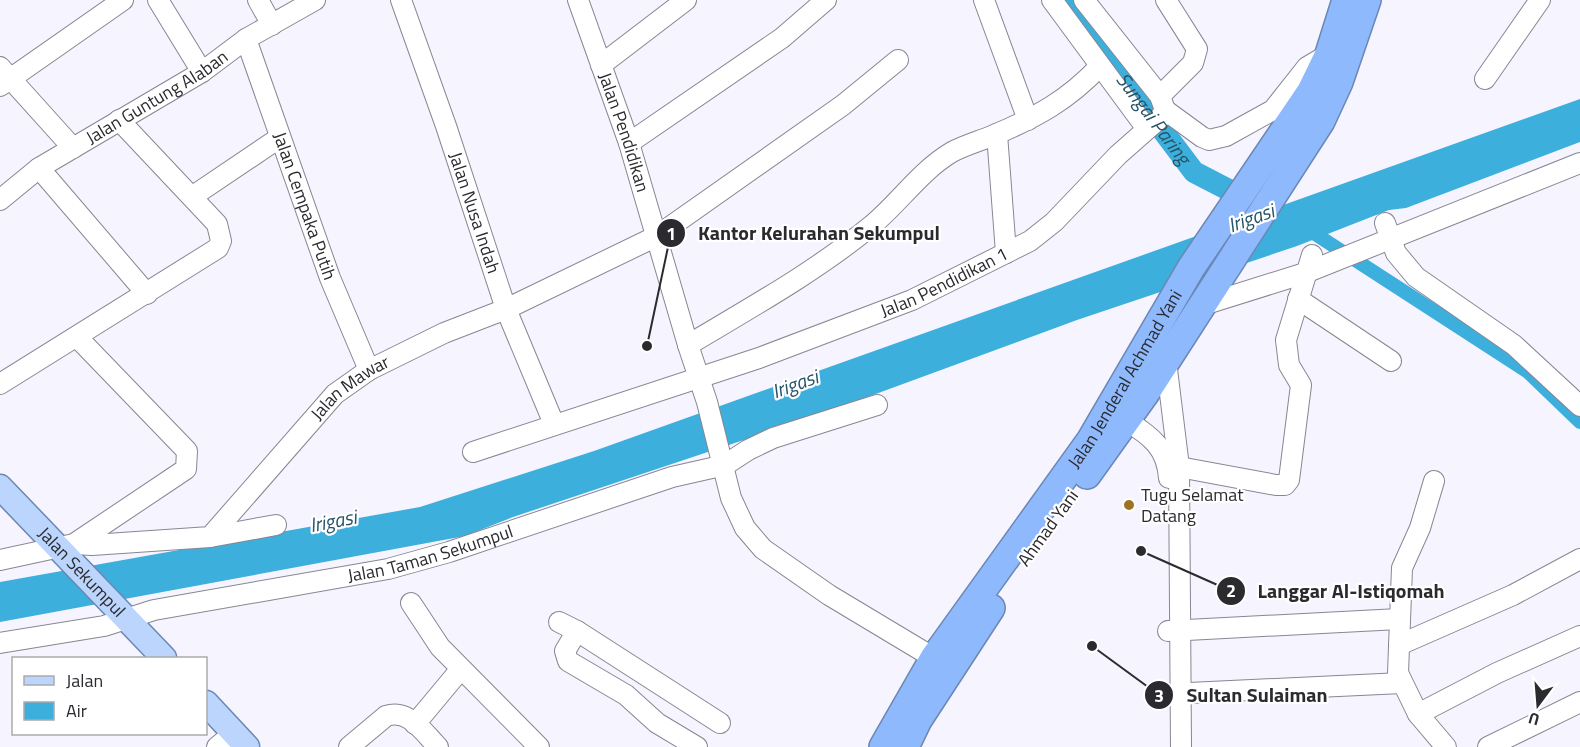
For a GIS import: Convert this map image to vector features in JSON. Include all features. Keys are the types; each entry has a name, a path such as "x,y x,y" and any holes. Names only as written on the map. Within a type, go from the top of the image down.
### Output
{"highway":[{"name":"Jalan Jenderal Achmad Yani","path":"1041,524 1191,268 1247,182 1311,91 1329,54 1346,0"},
{"name":"Ahmad Yani","path":"905,747 1020,553 1041,524 1127,421 1330,104 1367,0"},
{"path":"883,747 934,658 1020,553"}],"main road":[{"name":"Jalan Sekumpul","path":"0,487 68,552 163,657"},
{"path":"207,704 233,742"}],"street":[{"path":"73,148 3,77 123,0"},
{"path":"158,0 202,72"},
{"path":"258,0 272,25"},
{"name":"Jalan Guntung Alaban","path":"0,200 39,168 202,72 246,39 315,0"},
{"name":"Jalan Nusa Indah","path":"401,0 446,126 506,309 555,424"},
{"name":"Jalan Pendidikan","path":"578,0 629,142 698,379 707,402 731,498 745,528 763,549 828,595 934,658"},
{"path":"601,65 686,0"},
{"path":"629,142 782,38 826,0"},
{"path":"1052,0 1100,66 1157,116 1209,140 1226,136 1273,110 1307,67 1329,54"},
{"path":"1084,0 1157,116"},
{"name":"Jalan Pendidikan 1","path":"473,452 698,379 912,300 1030,241 1054,222 1157,116 1196,57 1194,43 1166,0"},
{"path":"1485,79 1540,0"},
{"path":"989,2 1028,120"},
{"name":"Jalan Cempaka Putih","path":"246,39 330,278 369,370"},
{"name":"Jalan Mawar","path":"210,537 335,394 369,370 444,333 506,309 657,236 843,105 898,60"},
{"path":"688,345 771,296 836,253 873,224 910,187 952,153 1053,108 1078,90 1100,66"},
{"path":"0,384 218,248 222,236 217,224 194,196 119,120"},
{"path":"997,134 1006,253"},
{"path":"194,196 279,138"},
{"path":"1210,294 1309,264 1388,231 1580,163"},
{"path":"39,168 147,294"},
{"path":"1388,231 1396,253 1416,277 1514,345 1580,406"},
{"path":"1127,421 1160,445 1172,462 1285,485 1289,480 1301,385 1289,365 1286,346 1309,264"},
{"path":"1298,299 1390,361"},
{"path":"68,552 186,469 187,451 77,337"},
{"path":"1166,361 1172,462 1174,703 1180,747"},
{"name":"Jalan Taman Sekumpul","path":"0,643 104,626 121,613 154,610 388,569 449,552 672,477 748,450 773,438 877,405"},
{"path":"1434,481 1420,528 1402,568 1398,673 1418,714 1446,747"},
{"path":"0,560 68,552 103,545 210,537 276,525"},
{"path":"1399,645 1513,595 1580,559"},
{"path":"411,603 440,647 460,670 538,747"},
{"path":"1173,631 1399,619"},
{"path":"697,747 657,723 626,695 568,661 566,651 568,627 720,723"},
{"path":"1418,714 1497,673 1580,636"},
{"path":"415,724 460,670"},
{"path":"1174,703 1402,683"},
{"path":"1488,747 1580,702"},
{"path":"1168,747 1174,703"},
{"path":"349,747 387,716 394,713 402,714 415,724 438,747"}],"water":[{"name":"Irigasi","path":"1580,99 1580,142 1406,208 1389,210 1297,246 1077,320 813,417 513,517 465,536 0,622 0,582 420,507 594,451"}],"waterway":[{"name":"Sungai Paring","path":"1065,1 1194,172 1254,203"},
{"path":"1306,228 1528,372 1580,422"}],"place":[{"name":"Kantor Kelurahan Sekumpul","path":"647,346"},
{"name":"Tugu Selamat Datang","path":"1129,505"},
{"name":"Langgar Al-Istiqomah","path":"1141,551"},
{"name":"Sultan Sulaiman","path":"1092,646"}]}
